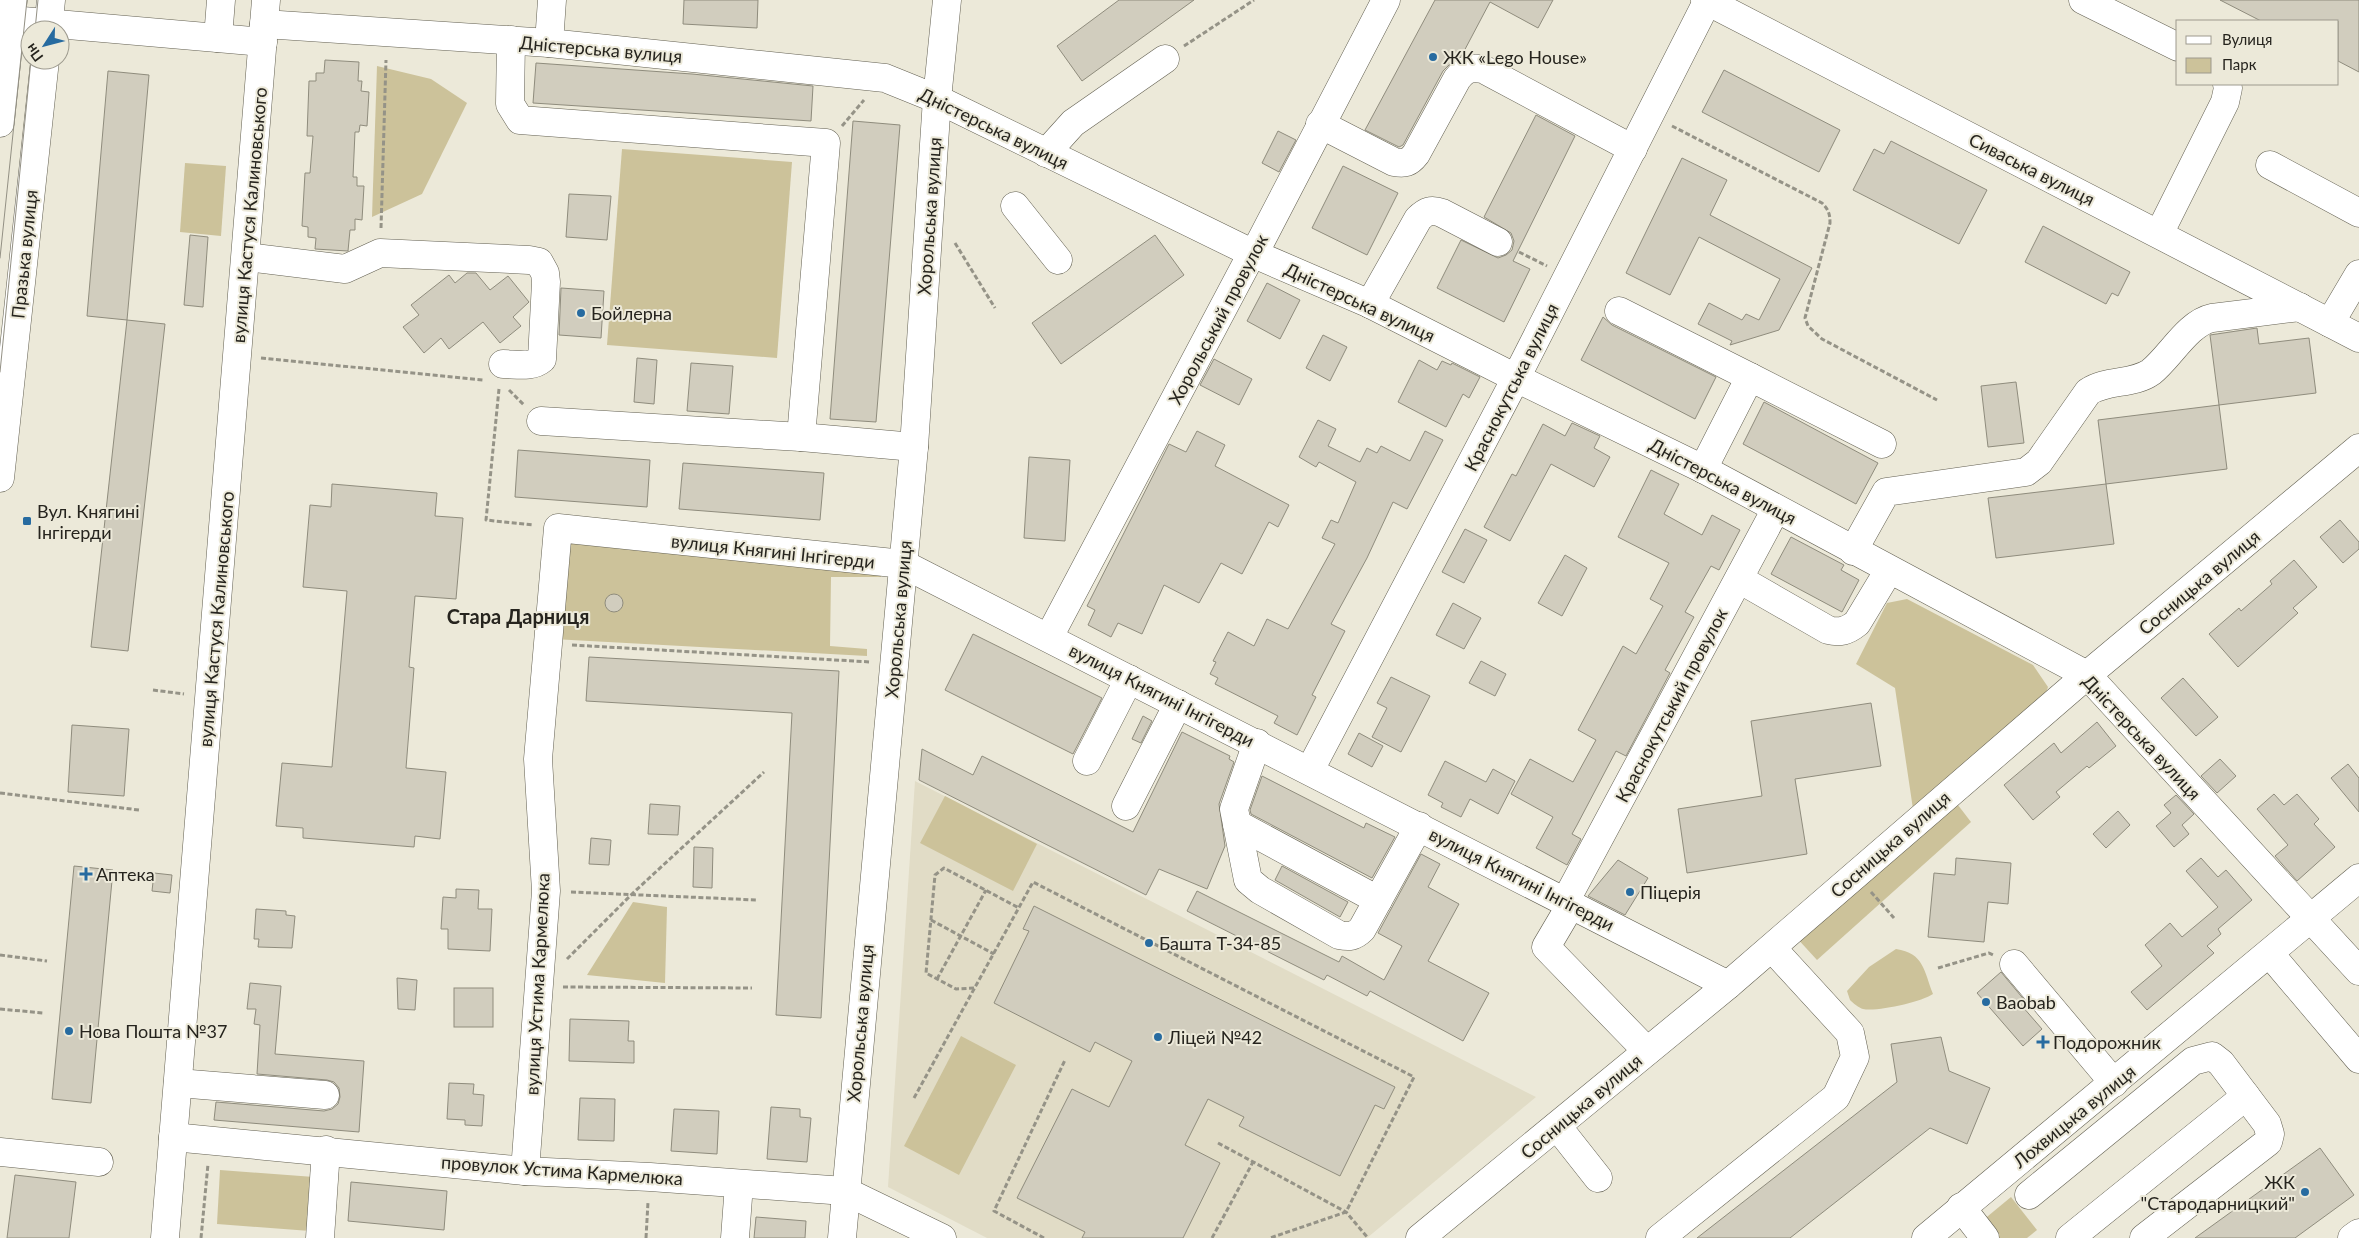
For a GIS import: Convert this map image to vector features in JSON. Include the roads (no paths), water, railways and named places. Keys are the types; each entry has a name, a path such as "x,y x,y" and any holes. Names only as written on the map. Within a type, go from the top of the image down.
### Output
{"street":[{"path":"218,38 221,0"},
{"path":"549,43 552,0"},
{"name":"Хорольська вулиця","path":"842,1238 914,447 937,99 947,0"},
{"name":"Хорольський провулок","path":"1049,637 1248,259 1254,254 1386,0"},
{"name":"Краснокутська вулиця","path":"1310,770 1516,378 1707,0"},
{"name":"Сиваська вулиця","path":"1707,0 2359,338"},
{"path":"2083,0 2176,46"},
{"path":"0,123 12,10"},
{"name":"Дністерська вулиця","path":"12,10 49,18 218,38 264,22 549,43 884,78 937,99 1254,254 1370,304 1516,378 1703,468 1853,551 2087,675 2359,970"},
{"name":"вулиця Кастуся Калиновського","path":"165,1238 264,22"},
{"path":"511,40 510,104 520,120 826,143 801,437"},
{"path":"1046,153 1073,123 1165,58"},
{"path":"1320,124 1394,162 1404,164 1411,161 1416,154 1457,79 1464,71 1473,68 1483,69 1633,149"},
{"name":"Празька вулиця","path":"0,478 44,70"},
{"path":"2159,234 2225,102 2227,85"},
{"path":"2270,165 2359,212"},
{"path":"1015,206 1058,260"},
{"path":"1370,304 1418,219 1425,212 1434,210 1442,213 1498,242"},
{"path":"246,257 345,269 380,253 539,262 545,273 546,282 542,359 537,363 502,373"},
{"path":"2330,323 2359,274"},
{"path":"1853,551 1886,492 2026,472 2039,462 2088,392 2097,386 2140,377 2151,372 2199,324 2212,318 2300,307"},
{"path":"1619,311 1882,444"},
{"path":"1703,468 1750,377"},
{"path":"541,421 801,437 914,447"},
{"name":"Сосницька вулиця","path":"1420,1238 1772,948 1854,874 2087,675 2359,448"},
{"name":"Краснокутський провулок","path":"1647,1052 1546,948 1776,509"},
{"name":"вулиця Княгині Інгігерди","path":"558,528 903,564 1569,902 1728,985"},
{"name":"вулиця Устима Кармелюка","path":"525,1171 546,891 538,759 558,528"},
{"path":"1739,579 1828,630 1840,632 1849,629 1856,623 1889,570"},
{"path":"1087,761 1129,679"},
{"path":"1126,806 1178,704"},
{"path":"1257,743 1234,809 1248,880 1253,886 1339,935 1350,937 1356,935 1378,900 1419,826"},
{"path":"1237,824 1378,900"},
{"name":"Лохвицька вулиця","path":"1926,1238 1961,1207 2114,1084 2359,878"},
{"path":"1660,1238 1836,1097 1855,1057 1850,1033 1772,948"},
{"path":"2270,954 2359,1059"},
{"path":"2014,964 2114,1084"},
{"path":"2030,1196 2193,1061 2212,1056 2221,1063 2267,1124 2270,1134 2268,1142 2144,1238"},
{"path":"178,1083 325,1095"},
{"path":"2070,1238 2246,1096"},
{"path":"1557,1126 1598,1178"},
{"name":"провулок Устима Кармелюка","path":"173,1137 326,1150 525,1171 650,1176 845,1191 936,1237"},
{"path":"320,1238 326,1150"},
{"path":"0,1152 99,1162"},
{"path":"735,1238 739,1184"},
{"path":"1961,1207 1985,1238"},
{"path":"2352,1238 2359,1233"}],"tram line":[{"path":"0,258 27,0"},
{"path":"36,20 38,0"},
{"path":"0,372 30,70"}],"place":[{"name":"ЖК «Lego House»","path":"1433,57"},
{"name":"Бойлерна","path":"581,313"},
{"name":"Вул. Княгині Інгігерди","path":"27,521"},
{"name":"Аптека","path":"86,874"},
{"name":"Піцерія","path":"1630,892"},
{"name":"Башта Т-34-85","path":"1149,943"},
{"name":"Baobab","path":"1986,1002"},
{"name":"Нова Пошта №37","path":"69,1031"},
{"name":"Ліцей №42","path":"1158,1037"},
{"name":"Подорожник","path":"2043,1042"},
{"name":"ЖК \"Стародарницкий\"","path":"2305,1192"}],"district":[{"name":"Стара Дарниця","path":"518,616"}]}
